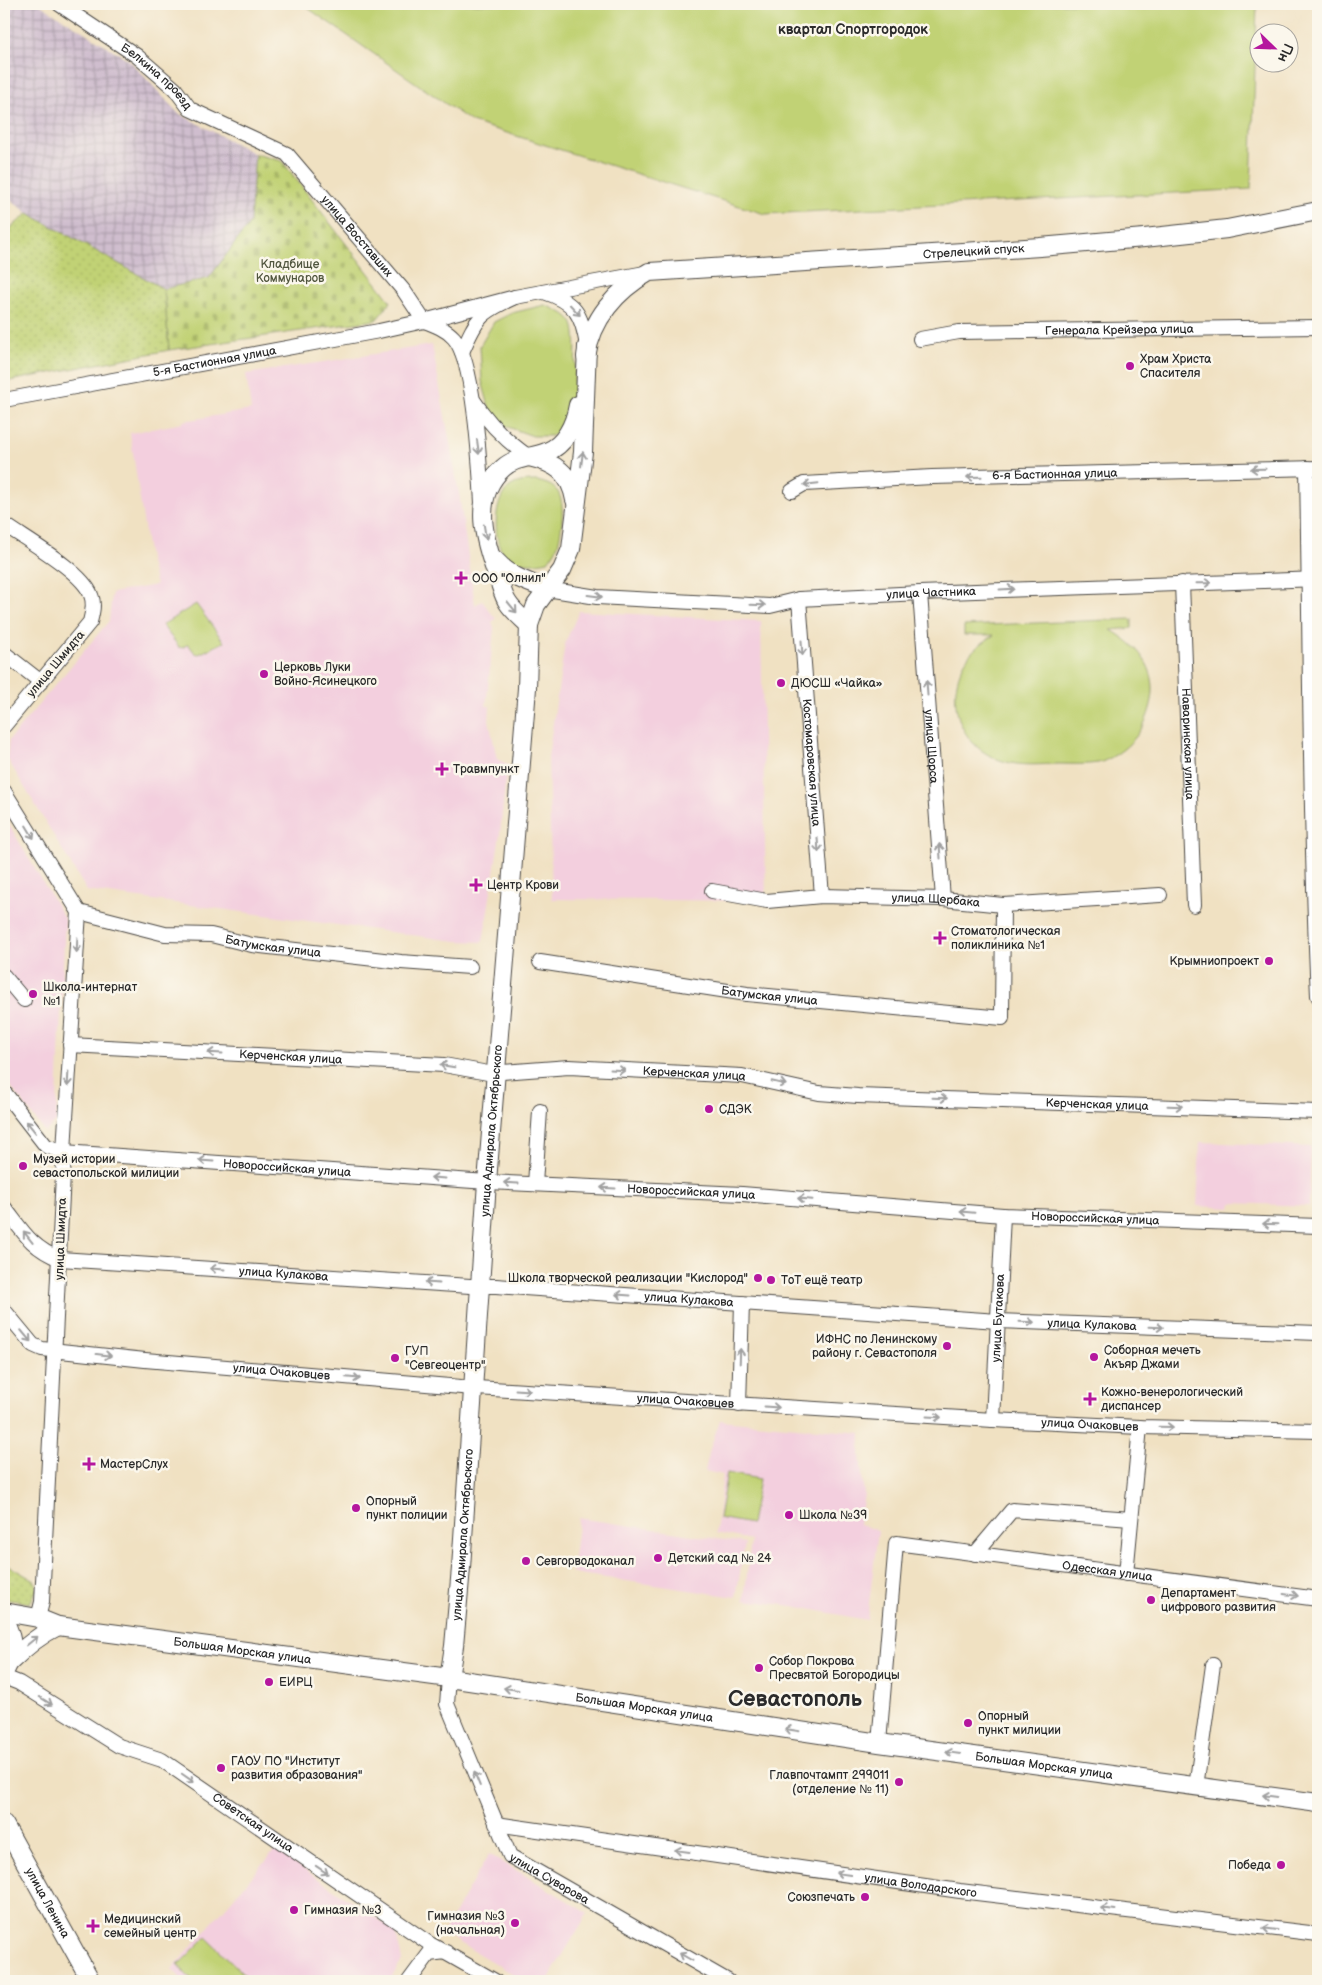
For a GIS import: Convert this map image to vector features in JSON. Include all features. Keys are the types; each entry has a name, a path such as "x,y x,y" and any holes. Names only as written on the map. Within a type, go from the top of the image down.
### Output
{"main road":[{"name":"Стрелецкий спуск","path":"587,346 604,310 630,283 649,272 1040,247 1144,238 1228,229 1318,212"},
{"path":"529,625 508,603 489,553 482,510 487,492 494,478 509,463 547,452 555,447 570,431 577,412 587,346"},
{"path":"489,553 509,574 521,581 547,589 567,562 571,549 583,452 587,346"},
{"path":"529,456 547,462 563,472 573,489 576,508"},
{"name":"улица Адмирала Октябрьского","path":"449,1678 454,1646 460,1577 487,1182 527,688 529,625 536,605 547,589"},
{"name":"Большая Морская улица","path":"4,1612 38,1618 58,1626 449,1678 879,1743 1318,1803"},
{"path":"4,1621 12,1640 6,1671"},
{"path":"6,1671 29,1643 43,1633 58,1626"},
{"name":"улица Ленина","path":"4,1824 91,1981"}],"street":[{"name":"Белкина проезд","path":"59,4 137,56 175,89 190,109 287,154"},
{"name":"улица Восставших","path":"287,154 404,291 424,321"},
{"path":"462,352 474,324 479,318 496,306 514,297 649,272"},
{"path":"541,291 567,302 581,316 587,346"},
{"name":"5-я Бастионная улица","path":"4,400 424,321 514,297"},
{"path":"424,321 446,331 454,338 462,352 472,399 480,462 482,510"},
{"name":"Генерала Крейзера улица","path":"920,339 959,332 1318,327"},
{"path":"472,399 499,434 529,456"},
{"path":"1313,468 1314,766 1318,996"},
{"name":"6-я Бастионная улица","path":"792,490 804,484 915,478 1313,468"},
{"name":"улица Шмидта","path":"4,524 75,574 92,596 93,612 90,622 4,726"},
{"name":"улица Частника","path":"547,589 597,597 770,606 800,599 920,593 1314,580"},
{"name":"Наваринская улица","path":"1182,583 1194,905"},
{"name":"улица Щорса","path":"920,593 943,899"},
{"name":"Костомаровская улица","path":"800,599 822,896"},
{"path":"4,653 41,682"},
{"path":"4,791 79,912"},
{"name":"улица Щербака","path":"712,891 767,901 822,896 943,899 1003,905 1160,895"},
{"name":"Батумская улица","path":"540,962 747,994 1002,1018 1003,905"},
{"name":"улица Шмидта","path":"38,1618 42,1602 56,1350 64,1152 79,912"},
{"name":"Батумская улица","path":"79,912 165,934 211,935 252,945 401,962 470,967"},
{"path":"4,976 24,1000"},
{"name":"Керченская улица","path":"70,1045 444,1065 496,1074 569,1068 742,1076 819,1093 858,1096 1318,1112"},
{"path":"4,1092 46,1146 64,1152"},
{"path":"535,1184 540,1111"},
{"name":"Новороссийская улица","path":"64,1152 487,1182 742,1194 1002,1215 1318,1226"},
{"path":"4,1207 34,1245 60,1259"},
{"name":"улица Бутакова","path":"993,1420 1002,1215"},
{"name":"улица Кулакова","path":"60,1259 998,1321 1318,1333"},
{"path":"739,1405 742,1303"},
{"name":"улица Очаковцев","path":"4,1310 33,1345 42,1349 275,1372 739,1405 993,1420 1140,1427 1318,1431"},
{"path":"1126,1574 1140,1427"},
{"path":"975,1554 1012,1510 1131,1518"},
{"name":"Одесская улица","path":"879,1743 896,1543 1318,1598"},
{"path":"1196,1787 1213,1665"},
{"name":"Советская улица","path":"6,1671 25,1687 120,1746 162,1760 414,1933 495,1981"},
{"name":"улица Суворова","path":"449,1678 447,1704 510,1856 728,1981"},
{"name":"улица Володарского","path":"496,1824 960,1891 1318,1934"},
{"path":"409,1981 429,1954 446,1952"}],"shaded area":[{"path":"4,4 39,4 129,60 178,113 255,154 250,223 209,278 164,289 28,213 4,195"},
{"path":"432,345 459,493 475,605 482,601 496,619 492,622 494,628 486,706 490,706 489,720 497,759 507,764 500,834 483,942 456,941 87,891 7,758 9,740 109,621 112,593 156,585 149,559 130,433 183,423 183,421 251,410 246,374"},
{"path":"579,611 761,621 766,901 552,899 548,757 565,643"},
{"name":"Школа-интернат №1","path":"4,816 65,920 56,1122 45,1132 4,1078"},
{"path":"1200,1142 1311,1147 1309,1206 1232,1203 1231,1208 1197,1206"},
{"name":"Школа №39","path":"720,1420 861,1433 860,1455 864,1494 859,1525 878,1530 867,1620 793,1606 744,1600 751,1540 716,1533 723,1475 705,1471"},
{"name":"Детский сад № 24","path":"579,1518 745,1543 736,1597 572,1573"},
{"name":"Гимназия №3","path":"275,1850 396,1931 402,1961 389,1981 184,1981 172,1969"},
{"name":"Гимназия №3 (начальная)","path":"489,1854 588,1913 547,1981 525,1981 443,1933"}],"green space":[{"path":"302,4 1257,4 1256,22 1250,22 1250,72 1255,72 1251,189 765,214 472,122"},
{"name":"Кладбище Коммунаров","path":"255,154 282,161 391,302 376,320 169,350 164,289 209,278 250,223"},
{"path":"28,213 164,289 169,350 4,382 4,234"},
{"path":"545,305 565,315 573,324 576,342 574,387 570,412 564,423 552,436 533,436 503,425 490,410 482,381 480,346 494,322 512,313"},
{"path":"537,481 554,488 558,492 562,502 560,535 556,548 548,561 522,563 507,557 498,543 496,521 498,510 505,491 511,486 520,482"},
{"path":"196,604 224,642 199,654 195,653 188,644 182,648 179,647 162,625"},
{"path":"1132,619 1132,628 1111,630 1137,650 1144,659 1152,678 1152,700 1143,726 1133,740 1120,752 1104,761 1093,764 1017,764 1003,761 988,754 975,745 965,732 959,718 956,703 956,687 960,672 971,653 994,635 964,635 964,626"},
{"path":"727,1473 759,1479 751,1524 719,1518"},
{"path":"4,1563 35,1581 37,1589 30,1603 4,1599"},
{"path":"206,1937 251,1981 192,1981 178,1965"}],"place":[{"name":"Храм Христа Спасителя","path":"1130,366"},
{"name":"ООО \"Олнил\"","path":"461,578"},
{"name":"Церковь Луки Войно-Ясинецкого","path":"264,674"},
{"name":"ДЮСШ «Чайка»","path":"781,683"},
{"name":"Травмпункт","path":"442,769"},
{"name":"Центр Крови","path":"476,885"},
{"name":"Стоматологическая поликлиника №1","path":"940,938"},
{"name":"Крымниопроект","path":"1269,961"},
{"name":"Школа-интернат №1","path":"33,994"},
{"name":"СДЭК","path":"709,1109"},
{"name":"Музей истории севастопольской милиции","path":"23,1166"},
{"name":"Школа творческой реализации \"Кислород\"","path":"758,1278"},
{"name":"ТоТ ещё театр","path":"771,1280"},
{"name":"ИФНС по Ленинскому району г. Севастополя","path":"947,1346"},
{"name":"Соборная мечеть Акъяр Джами","path":"1094,1357"},
{"name":"ГУП \"Севгеоцентр\"","path":"395,1358"},
{"name":"Кожно-венерологический диспансер","path":"1090,1399"},
{"name":"МастерСлух","path":"89,1464"},
{"name":"Опорный пункт полиции","path":"356,1508"},
{"name":"Школа №39","path":"789,1515"},
{"name":"Детский сад № 24","path":"658,1558"},
{"name":"Севгорводоканал","path":"526,1561"},
{"name":"Департамент цифрового развития","path":"1151,1600"},
{"name":"Собор Покрова Пресвятой Богородицы","path":"759,1668"},
{"name":"ЕИРЦ","path":"269,1682"},
{"name":"Опорный пункт милиции","path":"968,1723"},
{"name":"ГАОУ ПО \"Институт развития образования\"","path":"221,1768"},
{"name":"Главпочтампт 299011 (отделение № 11)","path":"899,1782"},
{"name":"Победа","path":"1281,1865"},
{"name":"Союзпечать","path":"865,1897"},
{"name":"Гимназия №3","path":"294,1910"},
{"name":"Гимназия №3 (начальная)","path":"515,1923"},
{"name":"Медицинский семейный центр","path":"93,1926"}],"district":[{"name":"квартал Спортгородок","path":"853,29"},
{"name":"Севастополь","path":"795,1699"}]}
